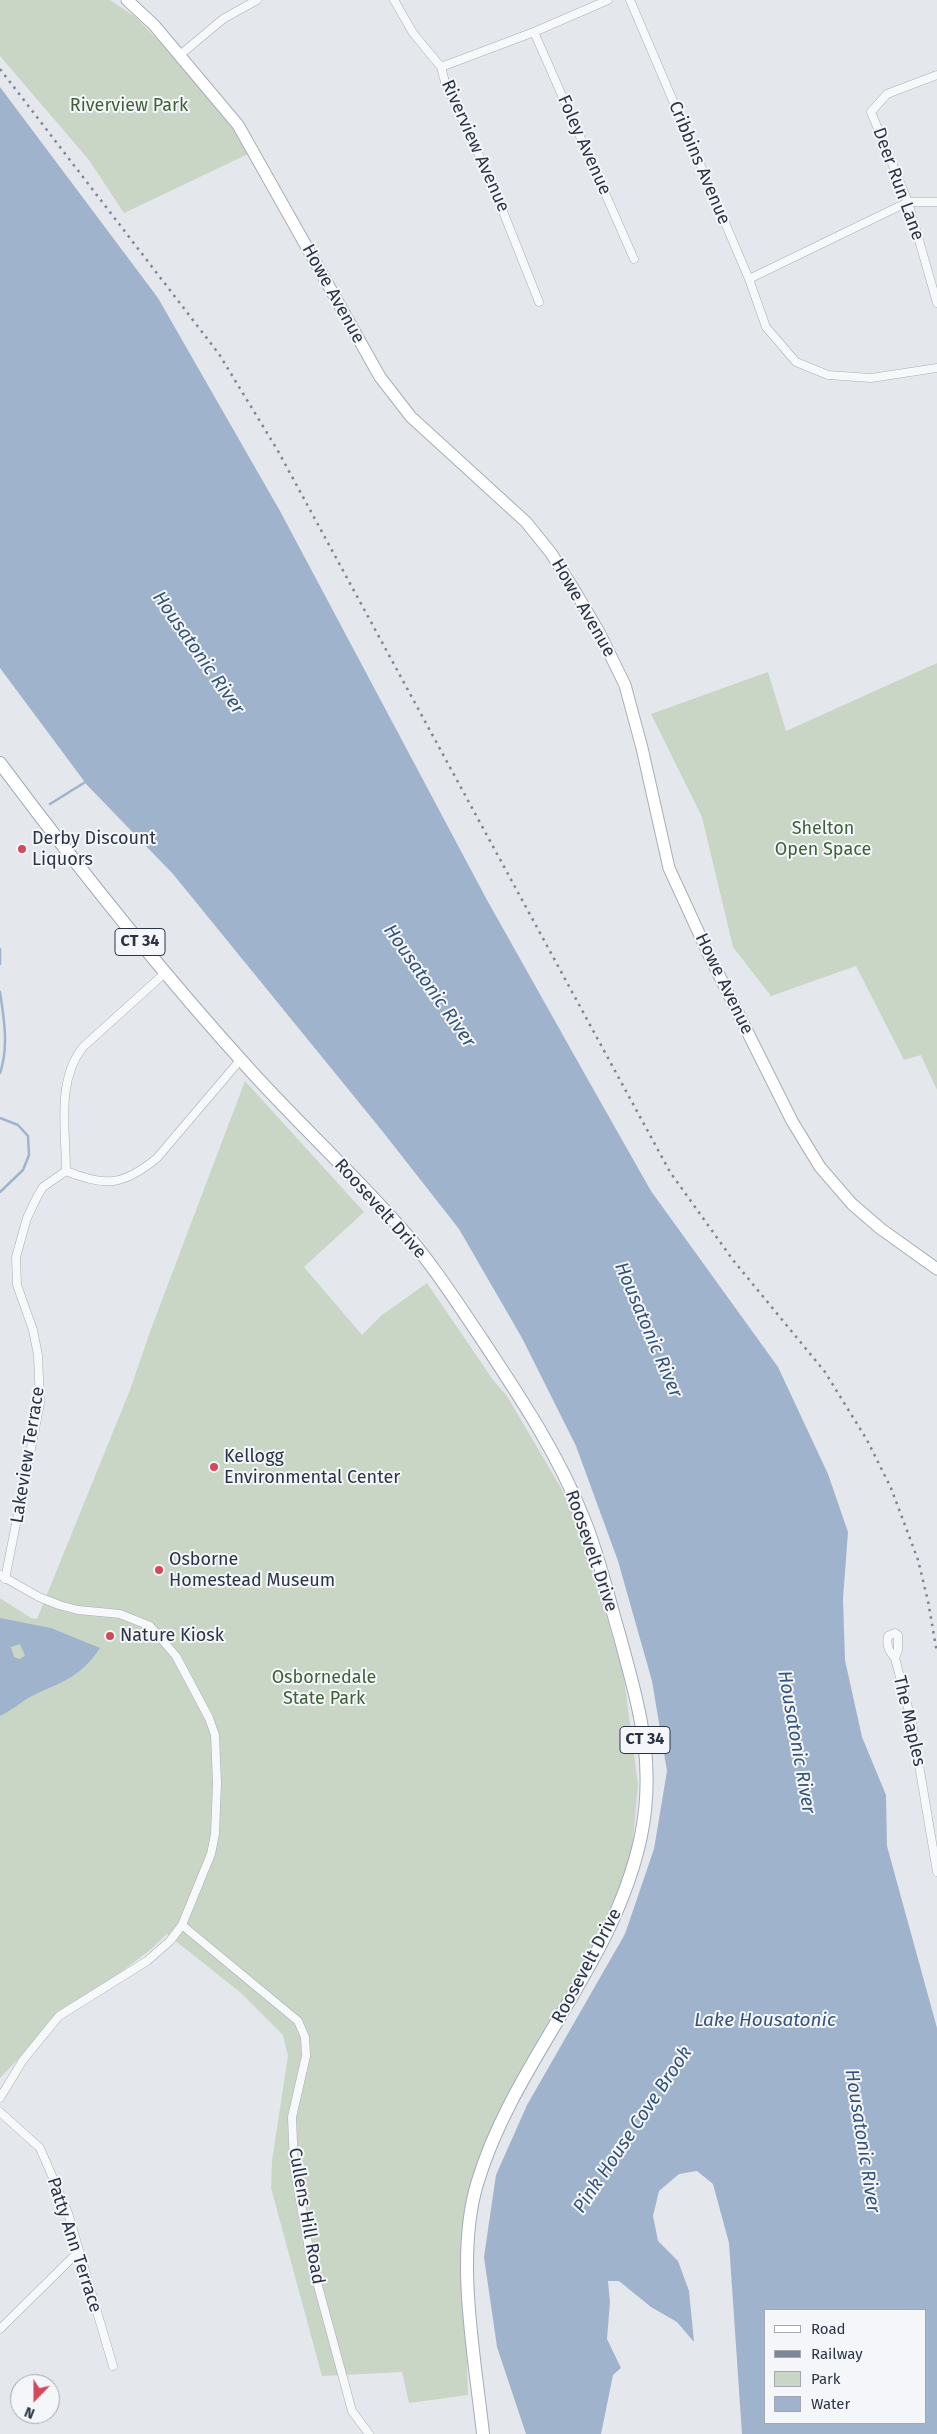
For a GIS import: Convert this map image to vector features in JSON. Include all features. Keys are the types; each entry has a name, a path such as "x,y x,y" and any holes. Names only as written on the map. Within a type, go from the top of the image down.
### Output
{"main road":[{"name":"Howe Avenue","path":"127,0 154,25 222,104 251,146 363,347 396,400 410,418 526,522 551,554 571,585 599,632 625,685 642,748 669,868 708,953 792,1121 820,1168 852,1204 881,1229 937,1269"},
{"name":"Roosevelt Drive","path":"1,765 139,941 241,1059 397,1224 435,1269 522,1400 561,1466 585,1520 605,1583 639,1707 647,1749 648,1792 640,1839 624,1896 602,1946 516,2093 491,2142 475,2190 469,2235 468,2282 483,2434"}],"street":[{"path":"180,55 223,20 257,0"},
{"name":"Riverview Avenue","path":"394,0 413,33 441,67 445,82 490,179 539,302"},
{"path":"441,67 534,32 608,0"},
{"name":"Cribbins Avenue","path":"630,0 750,279 766,327 796,362 828,375 870,378 937,368"},
{"name":"Foley Avenue","path":"534,32 634,259"},
{"name":"Deer Run Lane","path":"937,75 887,94 871,112 908,202 937,303"},
{"path":"750,279 908,202 937,202"},
{"path":"166,972 83,1047 71,1066 66,1083 66,1171 83,1178 109,1183 118,1182 146,1168 157,1158 241,1059"},
{"name":"Lakeview Terrace","path":"3,1577 20,1514 40,1403 38,1355 33,1330 17,1285 16,1257 27,1218 37,1196 43,1187 66,1171"},
{"path":"0,2098 23,2060 59,2016 147,1961 170,1941 182,1926 204,1873 215,1834 217,1783 215,1735 202,1703 176,1656 150,1626 120,1614 59,1606 3,1577"},
{"name":"The Maples","path":"895,1658 912,1723 937,1872"},
{"name":"Cullens Hill Road","path":"182,1926 298,2021 305,2037 306,2056 292,2116 294,2166 311,2260 352,2411 369,2434"},
{"name":"Patty Ann Terrace","path":"0,2112 40,2148 68,2213 113,2366"},
{"path":"0,2329 78,2252"}],"green space":[{"name":"Riverview Park","path":"0,0 110,0 134,16 178,60 233,129 248,154 124,213 89,160 0,56"},
{"name":"Shelton Open Space","path":"937,663 937,1090 921,1055 904,1060 856,966 771,996 733,947 702,817 651,714 768,672 786,731"},
{"name":"Osbornedale State Park","path":"245,1081 364,1212 304,1267 362,1335 382,1315 427,1283 493,1380 507,1396 561,1488 577,1521 623,1671 638,1784 632,1853 617,1904 489,2152 464,2268 468,2395 409,2403 402,2372 322,2376 271,2188 272,2161 288,2056 283,2035 241,1993 167,1934 150,1950 49,2027 0,2078 0,1598 31,1618 37,1619 130,1390 151,1329"}],"water":[{"name":"Lake Housatonic","path":"0,87 158,298 280,511 487,900 651,1191 778,1367 828,1474 848,1532 843,1599 845,1660 862,1737 886,1795 887,1846 937,2028 937,2434 742,2434 729,2243 713,2184 697,2171 679,2174 659,2191 653,2216 658,2241 678,2261 689,2291 694,2342 677,2322 651,2307 619,2281 608,2281 610,2302 607,2339 621,2368 613,2375 601,2434 526,2434 497,2347 484,2257 496,2175 527,2105 625,1934 654,1849 667,1771 652,1681 618,1561 576,1446 522,1338 459,1229 383,1132 173,874 87,785 0,668"},
{"path":"0,1618 51,1628 100,1648 92,1659 77,1673 30,1697 0,1716","holes":["20,1644 25,1656 19,1659 14,1657 11,1647"]}],"waterway":[{"path":"50,804 87,781"},
{"path":"0,949 0,964"},
{"path":"0,992 5,1043 0,1073"},
{"path":"0,1118 18,1125 28,1136 29,1155 23,1170 0,1192"}],"railway":[{"path":"0,69 219,354 278,451 670,1172 733,1260 825,1372 867,1440 891,1488 918,1560 928,1601 937,1653"}],"place":[{"name":"Derby Discount Liquors","path":"22,849"},
{"name":"Kellogg Environmental Center","path":"214,1467"},
{"name":"Osborne Homestead Museum","path":"159,1570"},
{"name":"Nature Kiosk","path":"110,1636"}],"water label":[{"name":"Housatonic River","path":"198,653"},
{"name":"Housatonic River","path":"429,986"},
{"name":"Housatonic River","path":"648,1330"},
{"name":"Housatonic River","path":"796,1742"},
{"name":"Pink House Cove Brook","path":"633,2130"},
{"name":"Housatonic River","path":"862,2141"}]}
